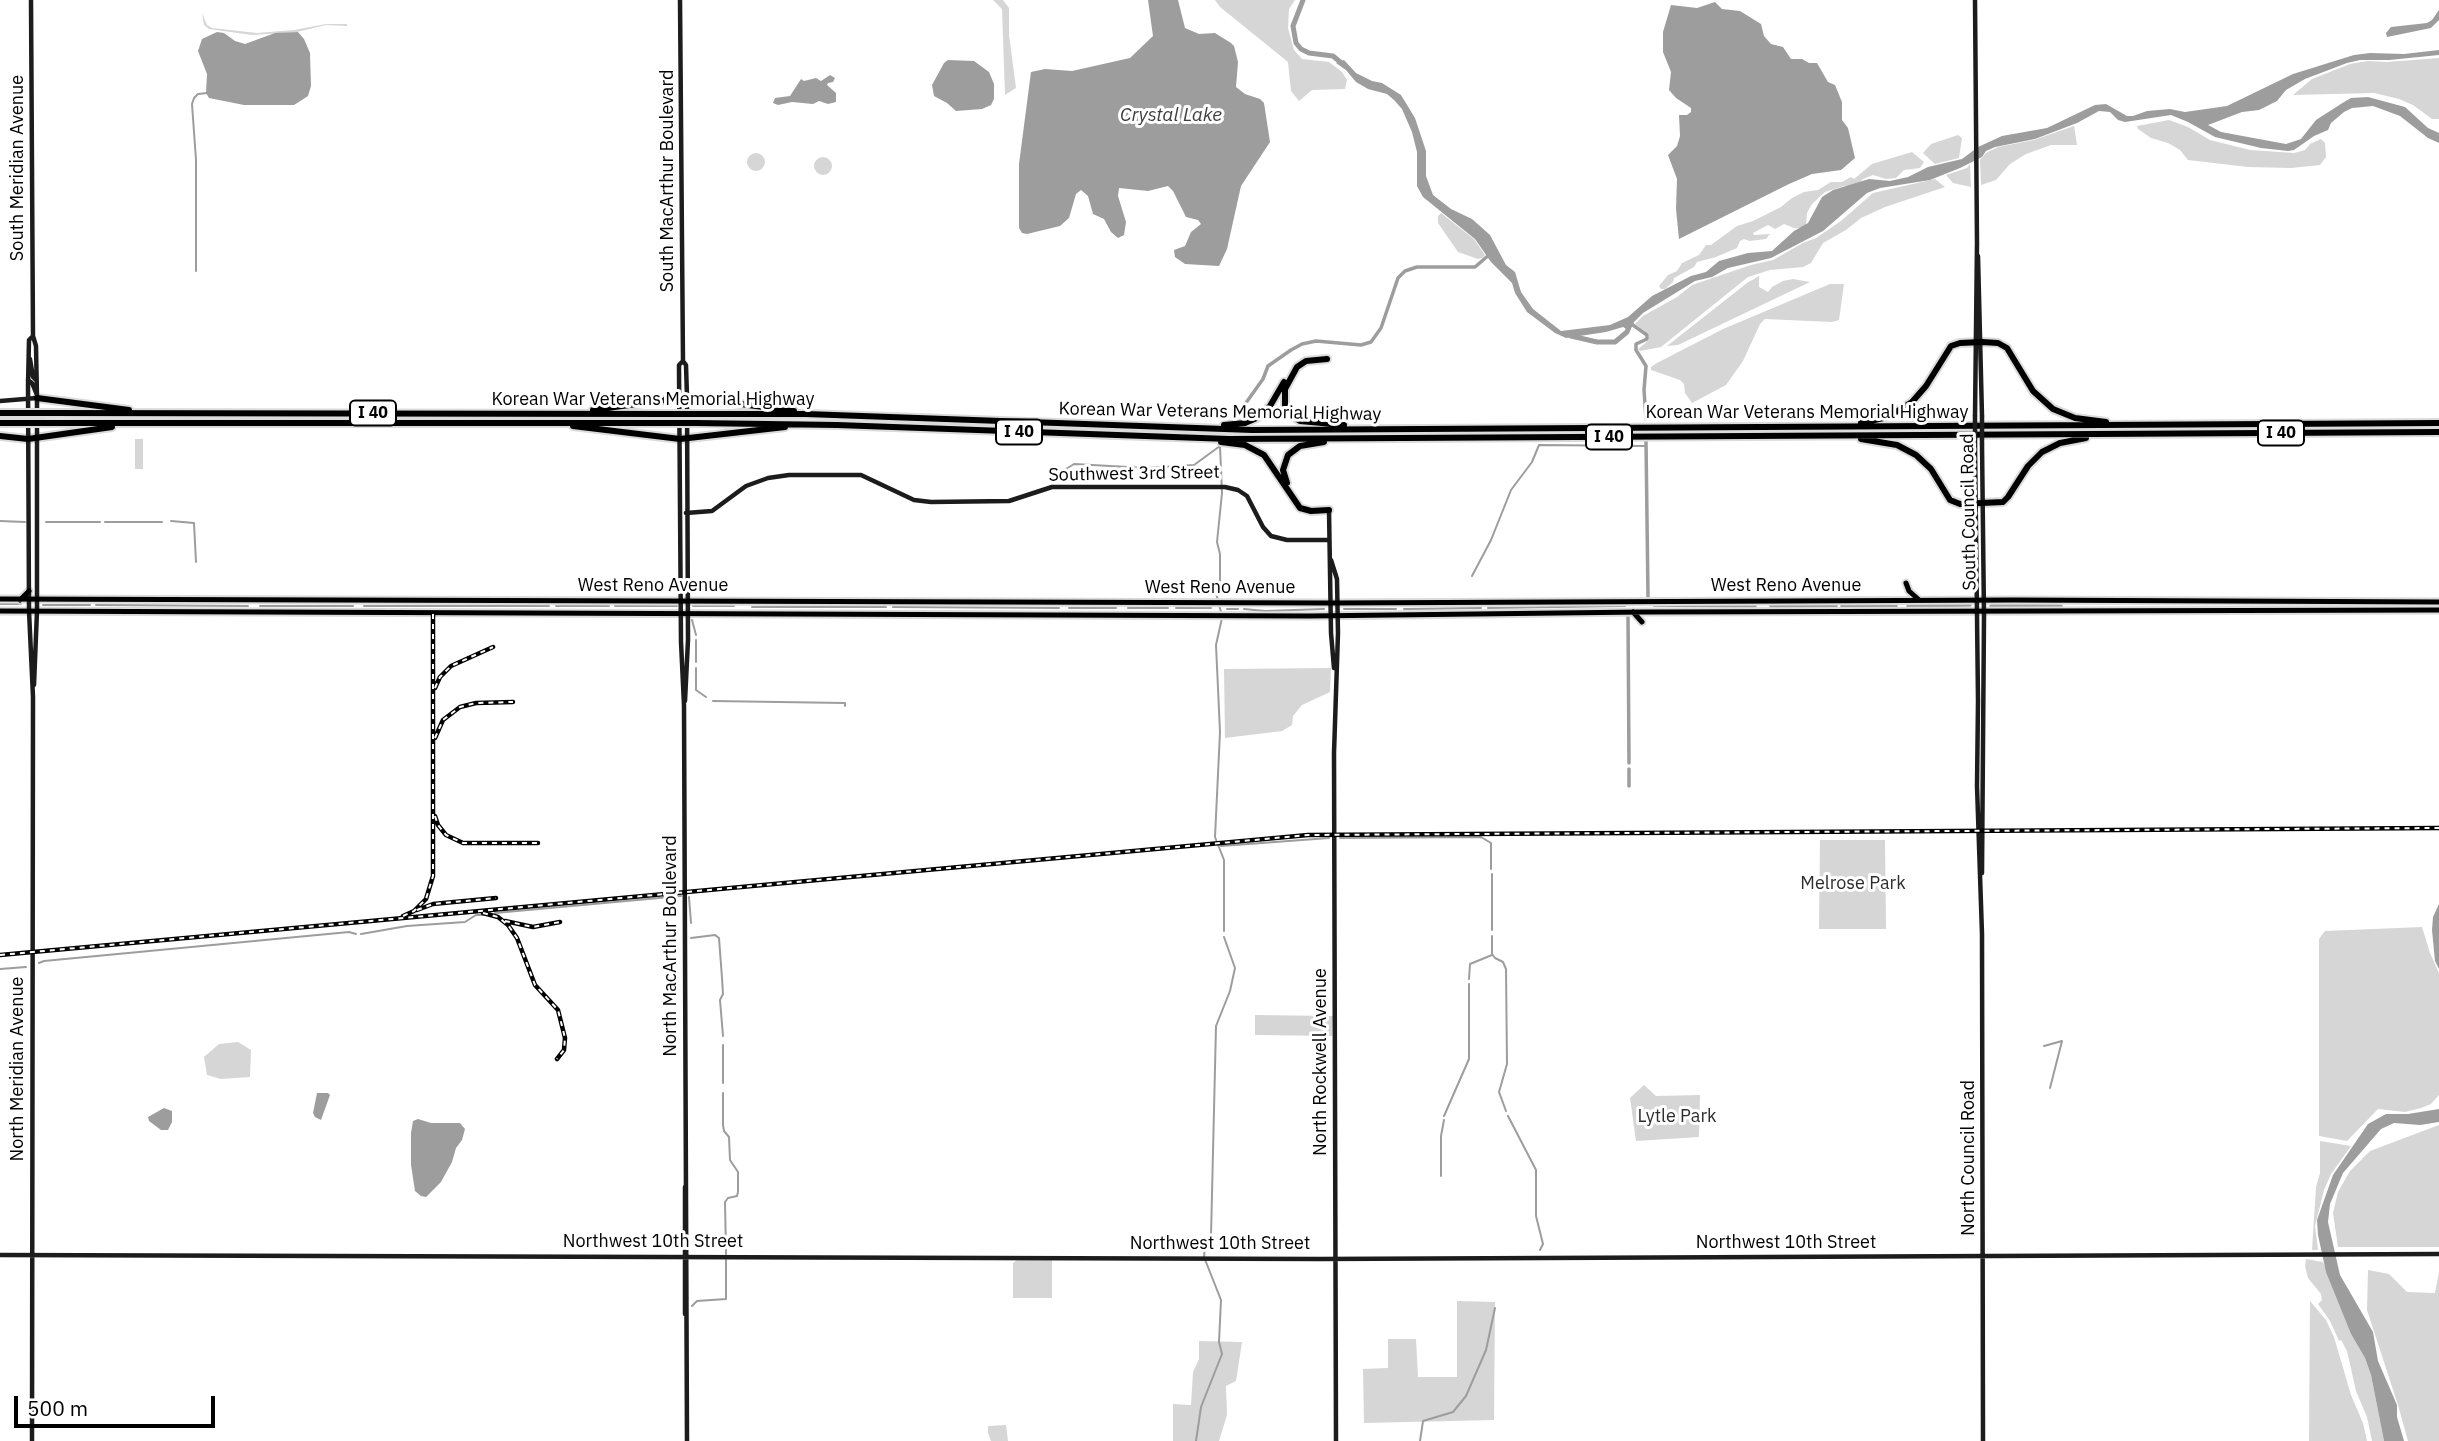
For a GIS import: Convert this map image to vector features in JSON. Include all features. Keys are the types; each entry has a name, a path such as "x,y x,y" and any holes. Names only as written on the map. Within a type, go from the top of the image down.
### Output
{"highway":[{"path":"1834,426 1879,420 1902,410 1924,389 1951,346 1978,342 1998,343 2007,348 2033,391 2053,409 2075,418 2125,425"},
{"path":"1194,429 1255,420 1270,406 1296,363 1304,358 1320,357 1327,359 1306,361 1292,373 1284,394 1289,413 1306,422 1374,429"},
{"path":"37,397 152,413"},
{"path":"545,413 683,398 762,405 806,414"},
{"name":"Korean War Veterans Memorial Highway","path":"0,413 806,414 1194,429 2439,423"},
{"name":"Korean War Veterans Memorial Highway","path":"0,423 809,424 1202,438 2439,432"},
{"path":"0,436 28,442 37,438 147,423"},
{"path":"554,423 683,438 809,424"},
{"path":"1831,436 1881,441 1903,447 1927,465 1950,500 1957,504 1999,503 2006,500 2028,466 2048,449 2066,441 2105,434"},
{"path":"1202,438 1255,449 1273,466 1298,506 1309,511 1329,510"},
{"path":"1329,510 1308,507 1299,502 1285,477 1284,462 1287,455 1300,446 1343,438"}],"main road":[{"name":"South Meridian Avenue","path":"31,0 33,335 36,340 37,381 37,611"},
{"name":"South MacArthur Boulevard","path":"680,0 683,361 686,365 680,513 687,657 684,705"},
{"name":"South Council Road","path":"1975,0 1978,342 1982,416 1976,526 1977,600"},
{"name":"South Meridian Avenue","path":"29,611 28,383 29,340 33,335"},
{"name":"South Council Road","path":"1978,342 1975,444 1983,547 1984,612"},
{"path":"29,355 33,377 37,381"},
{"path":"0,401 20,399 37,397 33,386 28,383 20,399"},
{"name":"South MacArthur Boulevard","path":"683,438 687,513 684,600"},
{"name":"Southwest 3rd Street","path":"680,513 712,511 746,486 768,478 789,475 861,475 914,500 931,502 1010,501 1052,487 1225,487 1238,489 1247,496 1263,527 1271,536 1287,540 1329,540"},
{"path":"28,481 37,480"},
{"name":"North Rockwell Avenue","path":"1329,510 1331,560 1336,572 1336,1441"},
{"path":"1976,526 1981,529 1982,535"},
{"path":"680,541 687,551"},
{"path":"1976,547 1983,547"},
{"path":"680,556 685,557 687,567"},
{"path":"1896,600 1902,595 1906,583 1918,600"},
{"path":"20,600 29,591"},
{"name":"West Reno Avenue","path":"0,599 1334,603 1764,600 2438,602"},
{"path":"611,612 612,599"},
{"path":"93,600 93,611"},
{"path":"255,600 255,612"},
{"path":"1764,600 1765,612"},
{"path":"1839,600 1839,612"},
{"path":"1896,612 1907,600"},
{"path":"1977,600 1977,612"},
{"path":"1484,601 1485,614"},
{"path":"2066,601 2066,610"},
{"path":"1171,615 1172,602"},
{"path":"1399,602 1399,615"},
{"path":"2143,602 2143,610"},
{"path":"2306,602 2306,610"},
{"path":"2438,602 2438,610"},
{"name":"West Reno Avenue","path":"0,611 1399,615 2438,610"},
{"name":"North Meridian Avenue","path":"29,611 33,697"},
{"name":"North Meridian Avenue","path":"32,1441 33,697 37,611"},
{"path":"1633,612 1642,622"},
{"name":"North Council Road","path":"1977,612 1984,1256 1983,1441"},
{"name":"North Council Road","path":"1981,874 1984,612"},
{"name":"South MacArthur Boulevard","path":"684,613 681,642 684,705"},
{"path":"681,642 684,643 687,657"},
{"name":"North MacArthur Boulevard","path":"684,705 687,1441"},
{"name":"Northwest 10th Street","path":"0,1255 1336,1259 2439,1254"}],"green space":[{"path":"993,0 1003,0 1009,8 1009,35 1016,88 1005,95 1002,9"},
{"path":"1215,0 1295,0 1289,9 1288,28 1294,50 1302,59 1329,62 1342,72 1347,80 1345,89 1312,90 1299,101 1291,91 1288,62"},
{"path":"202,13 207,25 212,28 257,33 326,24 347,26 326,25 297,32 252,35 209,29 204,25"},
{"path":"2439,58 2439,119 2432,119 2413,105 2399,99 2374,93 2293,95 2312,79 2350,64"},
{"path":"2169,120 2210,140 2250,150 2294,153 2305,150 2310,144 2321,139 2325,143 2326,157 2320,165 2291,168 2248,167 2188,160 2180,150 2151,138 2137,126"},
{"path":"2074,126 2077,145 2051,145 2026,154 2010,164 1996,180 1981,185 1980,160 1986,153 1998,147 2034,140"},
{"path":"1958,135 1962,138 1959,158 1935,164 1923,153 1931,144"},
{"path":"1912,152 1924,162 1920,168 1904,170 1896,178 1886,179 1873,175 1863,179 1858,185 1825,192 1812,204 1807,213 1806,226 1803,228 1784,224 1775,229 1768,225 1753,233 1770,234 1766,239 1744,239 1737,248 1697,262 1694,267 1674,278 1665,289 1659,286 1668,275 1677,271 1682,263 1699,255 1706,245 1711,245 1737,226 1781,207 1804,192 1818,190 1831,182 1842,182 1851,177 1854,179 1872,164"},
{"path":"756,153 762,156 765,162 762,168 756,171 750,168 747,162 750,156"},
{"path":"823,157 829,160 832,166 829,172 823,175 817,172 814,166 817,160"},
{"path":"1970,164 1971,187 1953,183 1946,175 1967,168"},
{"path":"1935,179 1945,187 1861,218 1823,243 1811,263 1803,267 1770,270 1748,277 1661,347 1640,351 1638,349 1649,340 1649,334 1635,324 1692,285 1773,260 1816,238 1841,221 1873,193"},
{"path":"1441,213 1474,239 1485,255 1482,258 1458,252 1438,223"},
{"path":"1759,276 1759,287 1768,292 1783,281 1793,279 1810,282 1678,345 1667,346 1747,283"},
{"path":"1830,284 1844,284 1839,320 1765,319 1760,324 1743,361 1726,385 1692,403 1680,380 1651,370 1657,363 1723,329"},
{"path":"135,439 143,439 143,469 135,469"},
{"path":"1331,668 1330,692 1302,705 1293,716 1292,725 1282,731 1225,738 1224,669"},
{"name":"Melrose Park","path":"1820,840 1885,840 1886,929 1819,929"},
{"path":"2422,927 2439,973 2439,1095 2431,1104 2405,1112 2378,1109 2347,1141 2319,1136 2319,939 2325,931"},
{"path":"1255,1015 1333,1016 1332,1036 1255,1035"},
{"path":"238,1042 251,1050 250,1077 221,1079 207,1075 204,1057 219,1044"},
{"name":"Lytle Park","path":"1644,1085 1656,1096 1700,1095 1699,1137 1636,1141 1630,1098"},
{"path":"2439,1125 2439,1247 2338,1247 2333,1213 2338,1192 2350,1171 2370,1151"},
{"path":"2320,1141 2351,1146 2331,1174 2324,1190 2315,1226 2318,1250 2312,1250 2316,1187 2320,1173"},
{"path":"2306,1259 2323,1262 2351,1334 2365,1358 2384,1441 2372,1441 2347,1351 2318,1304 2322,1300 2321,1294 2308,1278"},
{"path":"1017,1260 1052,1260 1052,1298 1013,1298 1013,1263"},
{"path":"2368,1270 2389,1274 2407,1292 2435,1293 2439,1272 2439,1441 2408,1441 2367,1310"},
{"path":"1457,1301 1495,1302 1494,1420 1364,1423 1363,1369 1388,1368 1388,1339 1416,1339 1418,1377 1457,1377"},
{"path":"2310,1301 2326,1320 2334,1337 2367,1441 2309,1441"},
{"path":"1199,1341 1242,1342 1236,1381 1226,1386 1227,1415 1219,1441 1173,1441 1173,1404 1191,1405 1193,1372 1199,1359"},
{"path":"1006,1425 1008,1441 991,1441 988,1426"}],"water":[{"name":"Crystal Lake","path":"1148,0 1178,0 1185,28 1199,34 1215,33 1231,43 1238,62 1236,87 1264,103 1270,142 1241,186 1227,249 1219,266 1185,264 1175,257 1174,250 1185,246 1191,232 1201,224 1198,220 1186,217 1168,186 1148,191 1119,188 1118,196 1126,222 1124,235 1118,238 1104,219 1093,214 1088,196 1081,190 1076,194 1069,218 1060,226 1027,234 1022,233 1019,228 1019,164 1031,72 1045,69 1072,71 1130,58 1153,36"},
{"path":"1715,2 1722,9 1740,11 1761,24 1764,36 1771,44 1783,47 1791,59 1817,63 1828,82 1835,85 1842,102 1842,120 1848,128 1855,158 1841,170 1812,174 1679,239 1677,179 1668,155 1677,146 1680,136 1679,115 1687,115 1691,108 1669,90 1671,72 1663,52 1663,32 1671,5 1697,8"},
{"path":"2439,10 2439,20 2431,28 2387,37 2386,33 2391,27 2427,23"},
{"path":"217,32 245,44 275,33 298,32 310,53 311,86 308,96 294,105 244,105 209,98 206,93 207,74 198,51 202,39"},
{"path":"2439,50 2439,55 2347,63 2305,79 2286,90 2277,101 2259,110 2242,112 2208,125 2221,132 2286,144 2301,139 2316,120 2344,102 2351,98 2368,97 2405,107 2428,128 2439,133 2439,143 2428,138 2400,116 2373,106 2352,108 2344,112 2331,123 2328,130 2288,151 2261,148 2215,137 2171,115 2125,122 2118,120 2110,112 2099,111 2077,123 2035,139 1995,147 1986,151 1982,157 1930,180 1880,188 1867,193 1823,231 1771,258 1728,268 1712,277 1695,281 1643,313 1630,331 1623,327 1566,338 1527,312 1512,283 1491,262 1475,239 1423,197 1417,186 1417,152 1402,109 1387,94 1368,89 1356,82 1336,63 1344,60 1356,73 1382,83 1401,95 1415,118 1426,151 1426,176 1433,195 1451,209 1472,219 1490,235 1506,265 1515,272 1521,292 1533,309 1561,331 1610,325 1628,317 1652,296 1691,276 1706,272 1719,261 1748,253 1772,251 1794,231 1808,223 1822,197 1833,190 1869,179 1890,181 1908,177 1928,167 1962,159 1978,147 2002,136 2047,128 2095,105 2106,104 2127,116 2147,111 2170,109 2185,112 2227,106 2293,74 2354,55"},
{"path":"948,60 974,61 989,72 994,84 994,99 991,105 982,109 956,111 934,96 932,85"},
{"path":"830,75 835,78 827,85 836,93 836,102 773,103 775,98 790,96 801,79 804,81 816,78 821,81"},
{"path":"2439,904 2439,969 2435,961 2432,930 2433,917"},
{"path":"317,1093 330,1095 321,1120 313,1113"},
{"path":"164,1108 172,1111 172,1122 168,1130 161,1130 149,1121 148,1117"},
{"path":"2439,1109 2439,1122 2420,1125 2394,1123 2381,1129 2343,1173 2330,1204 2328,1222 2340,1275 2373,1332 2378,1361 2397,1405 2397,1417 2404,1441 2384,1441 2371,1375 2326,1272 2317,1220 2333,1175 2368,1124 2386,1114"},
{"path":"418,1119 431,1123 460,1123 465,1129 441,1182 426,1197 415,1191 411,1165 411,1133 413,1121"}],"waterway":[{"path":"1303,0 1293,26 1296,43 1309,53 1333,56 1345,66"},
{"path":"196,271 196,160 192,104 198,94 207,93"},
{"path":"1233,421 1263,379 1268,366 1291,350 1316,341 1361,345 1371,342 1381,328 1398,278 1405,271 1417,267 1475,267 1490,254"},
{"path":"1630,323 1647,335 1647,339 1636,344 1636,350 1646,366 1646,419"},
{"path":"1571,336 1597,342 1615,342 1627,332 1630,323"},
{"path":"1646,441 1648,597"},
{"path":"1472,576 1491,540 1511,490 1532,462 1539,445 1646,446"},
{"path":"1063,480 1066,469 1074,464 1146,468 1194,465 1220,446 1222,493 1217,542 1220,580 1216,593 1221,612"},
{"path":"0,521 25,522"},
{"path":"171,521 194,523 196,562"},
{"path":"46,522 100,522"},
{"path":"105,522 162,522"},
{"path":"0,604 21,604"},
{"path":"43,605 90,605"},
{"path":"96,605 248,606"},
{"path":"1654,605 1755,606"},
{"path":"1908,606 1970,605"},
{"path":"260,606 353,606"},
{"path":"364,606 549,606"},
{"path":"556,606 609,606"},
{"path":"615,606 677,606"},
{"path":"693,606 734,606"},
{"path":"1488,608 1625,606"},
{"path":"1771,606 1836,606"},
{"path":"1842,606 1896,606"},
{"path":"1991,606 2061,606"},
{"path":"752,607 886,607"},
{"path":"893,607 1059,608"},
{"path":"1069,608 1116,608"},
{"path":"1128,608 1168,608"},
{"path":"1176,608 1211,608"},
{"path":"1404,609 1481,608"},
{"path":"1227,609 1238,609"},
{"path":"1244,609 1324,609"},
{"path":"1344,609 1396,609"},
{"path":"1628,616 1629,763"},
{"path":"1222,618 1216,645 1220,732 1215,837 1224,860 1224,931"},
{"path":"692,620 696,635"},
{"path":"696,640 696,662"},
{"path":"696,668 696,690 706,697"},
{"path":"713,701 845,703 845,706"},
{"path":"1629,769 1629,786"},
{"path":"1340,838 1481,837 1491,843 1491,869"},
{"path":"1221,846 1329,838"},
{"path":"1492,874 1492,930"},
{"path":"495,913 681,896"},
{"path":"689,897 691,923"},
{"path":"361,934 407,926 465,922 476,915 485,915"},
{"path":"39,963 349,932 356,934"},
{"path":"691,938 715,935 719,938 723,1036"},
{"path":"1492,936 1492,953"},
{"path":"1196,1441 1201,1407 1222,1354 1219,1342 1221,1300 1204,1257 1205,1247 1211,1236 1216,1026 1230,991 1235,968 1224,937"},
{"path":"1492,954 1503,962 1506,969 1507,1064 1499,1092 1506,1111"},
{"path":"1469,979 1470,964 1492,955"},
{"path":"0,969 26,967"},
{"path":"1444,1116 1469,1059 1469,984"},
{"path":"2044,1046 2062,1041 2050,1088"},
{"path":"723,1045 723,1083"},
{"path":"723,1093 724,1131 729,1137 730,1160 738,1172 737,1196 728,1198 725,1202 726,1254"},
{"path":"1508,1116 1536,1170 1536,1216 1543,1244 1540,1250"},
{"path":"1441,1176 1441,1136 1444,1120"},
{"path":"692,1306 697,1301 726,1299 726,1260"},
{"path":"1420,1441 1423,1421 1453,1412 1466,1396 1486,1350 1495,1308"}],"railway":[{"path":"403,916 414,911 426,899 433,876 433,614"},
{"path":"435,688 440,677 451,666 493,647"},
{"path":"435,738 443,720 460,707 476,703 513,702"},
{"path":"435,816 446,835 463,843 538,843"},
{"path":"0,955 1308,835 2439,828"},
{"path":"417,910 433,904 496,898"},
{"path":"483,913 498,917 508,925 517,938 535,985 558,1010 565,1038 564,1050 557,1059"},
{"path":"505,921 533,927 560,922"}]}
